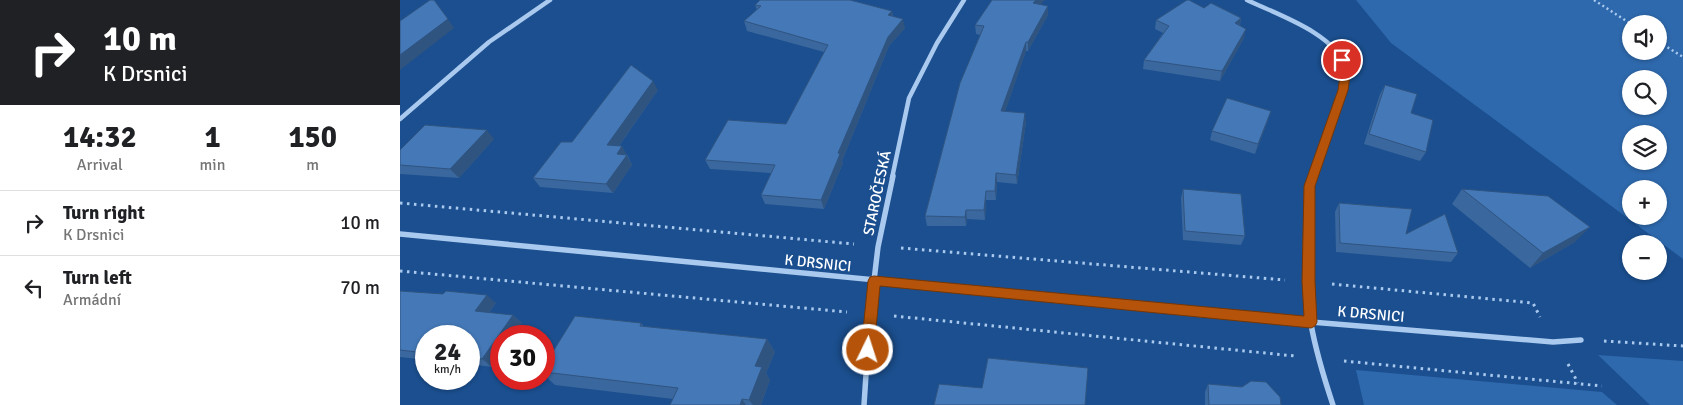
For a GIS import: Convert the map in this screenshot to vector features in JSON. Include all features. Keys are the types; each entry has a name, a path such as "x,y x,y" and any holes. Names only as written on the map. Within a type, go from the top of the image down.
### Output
{"street":[{"path":"400,120 489,42 550,0"},
{"name":"STAROČESKÁ","path":"864,405 870,314 878,247 909,98 961,0"},
{"path":"1247,0 1313,32 1337,51 1346,69 1343,90 1310,186 1309,282 1311,322 1318,358 1333,405"},
{"name":"K DRSNICI","path":"400,234 1311,322 1553,342 1581,340"}],"path":[{"path":"1594,0 1622,18"},
{"path":"1667,47 1683,57"},
{"path":"400,204 1533,303"},
{"path":"400,270 1602,386"},
{"path":"1581,340 1683,346"}],"shaded area":[{"path":"1356,0 1683,0 1683,259 1667,247 1667,235 1651,235 1637,225 1667,225 1667,180 1622,180 1622,214 1391,43"},
{"path":"1598,355 1683,361 1683,405 1650,405"},
{"path":"1356,370 1602,392 1617,405 1364,405"}],"building":[{"path":"430,0 434,0 448,19 400,55 400,21"},
{"path":"760,0 850,0 892,11 888,15 903,19 888,37 838,153 840,154 821,200 761,195 775,165 705,160 728,120 786,124 828,45 744,21 761,6 755,5"},
{"path":"992,0 1036,0 1033,3 1048,6 1028,42 1026,42 1001,111 1025,113 1016,175 996,173 995,191 986,191 984,210 966,210 965,217 925,216 960,83 984,26 975,25"},
{"path":"1187,0 1204,8 1211,3 1241,18 1235,23 1246,29 1222,71 1144,60 1169,26 1156,20"},
{"path":"631,65 653,81 607,145 622,146 617,154 627,155 606,184 533,178 561,142 572,142"},
{"path":"1385,85 1417,94 1411,113 1433,120 1426,152 1369,134"},
{"path":"1227,98 1271,111 1258,144 1212,131"},
{"path":"425,125 487,130 450,169 400,165 400,150"},
{"path":"1183,189 1241,194 1245,236 1185,231"},
{"path":"1462,189 1548,196 1590,227 1543,253"},
{"path":"1339,203 1412,209 1406,234 1445,214 1458,253 1340,243"},
{"path":"400,291 443,294 446,291 487,295 475,311 513,315 506,325 490,325 490,348 482,359 480,359 480,325 415,325 415,352 400,350"},
{"path":"575,316 641,323 640,326 767,339 755,366 762,367 749,400 742,399 740,405 670,405 678,388 555,373 555,348"},
{"path":"988,358 1088,368 1085,405 934,405 939,384 982,388"},
{"path":"1251,381 1266,382 1280,397 1281,405 1209,405 1208,384 1242,387"}],"route":[{"path":"868,350 874,281 1311,322 1309,282 1310,186 1343,90 1346,69 1342,60"}]}
